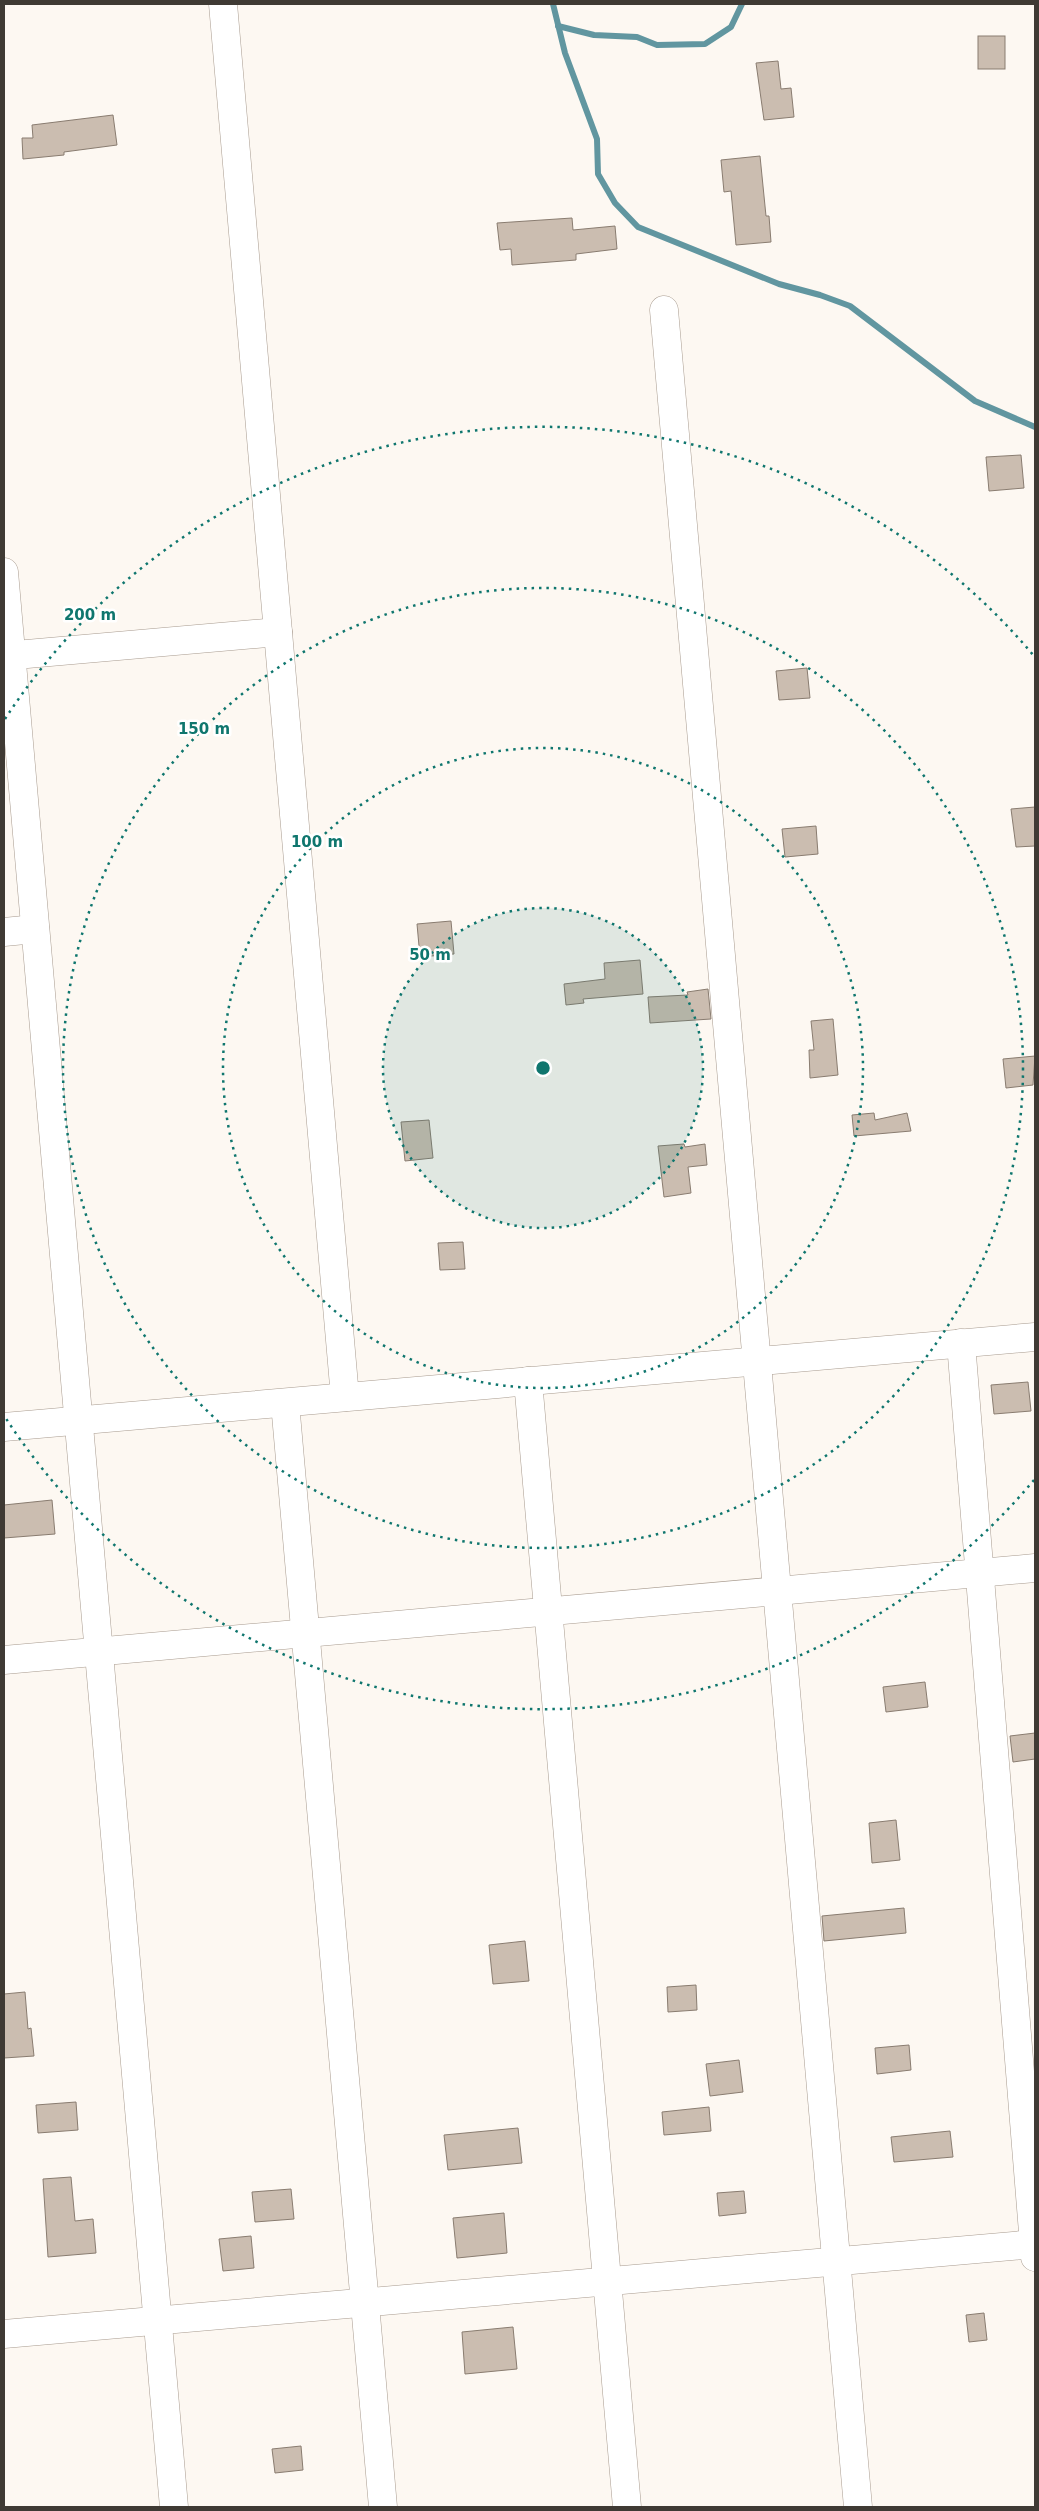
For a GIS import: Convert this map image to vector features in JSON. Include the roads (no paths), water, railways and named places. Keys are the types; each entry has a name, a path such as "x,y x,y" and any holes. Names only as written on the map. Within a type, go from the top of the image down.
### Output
{"street":[{"path":"223,4 345,1397"},
{"path":"664,310 858,2507"},
{"path":"4,572 7,656 35,930 174,2507"},
{"path":"7,656 278,632"},
{"path":"4,932 35,930"},
{"path":"4,1427 1035,1337"},
{"path":"4,2334 836,2261 1035,2248 961,1343"},
{"path":"528,1381 627,2507"},
{"path":"285,1403 382,2507"},
{"path":"4,1660 1035,1568"}],"waterway":[{"path":"553,4 565,53 597,139 598,174 615,203 638,227 779,284 820,295 850,306 975,401 1035,427"},
{"path":"558,26 594,35 637,37 657,45 705,44 731,27 742,4"}]}
